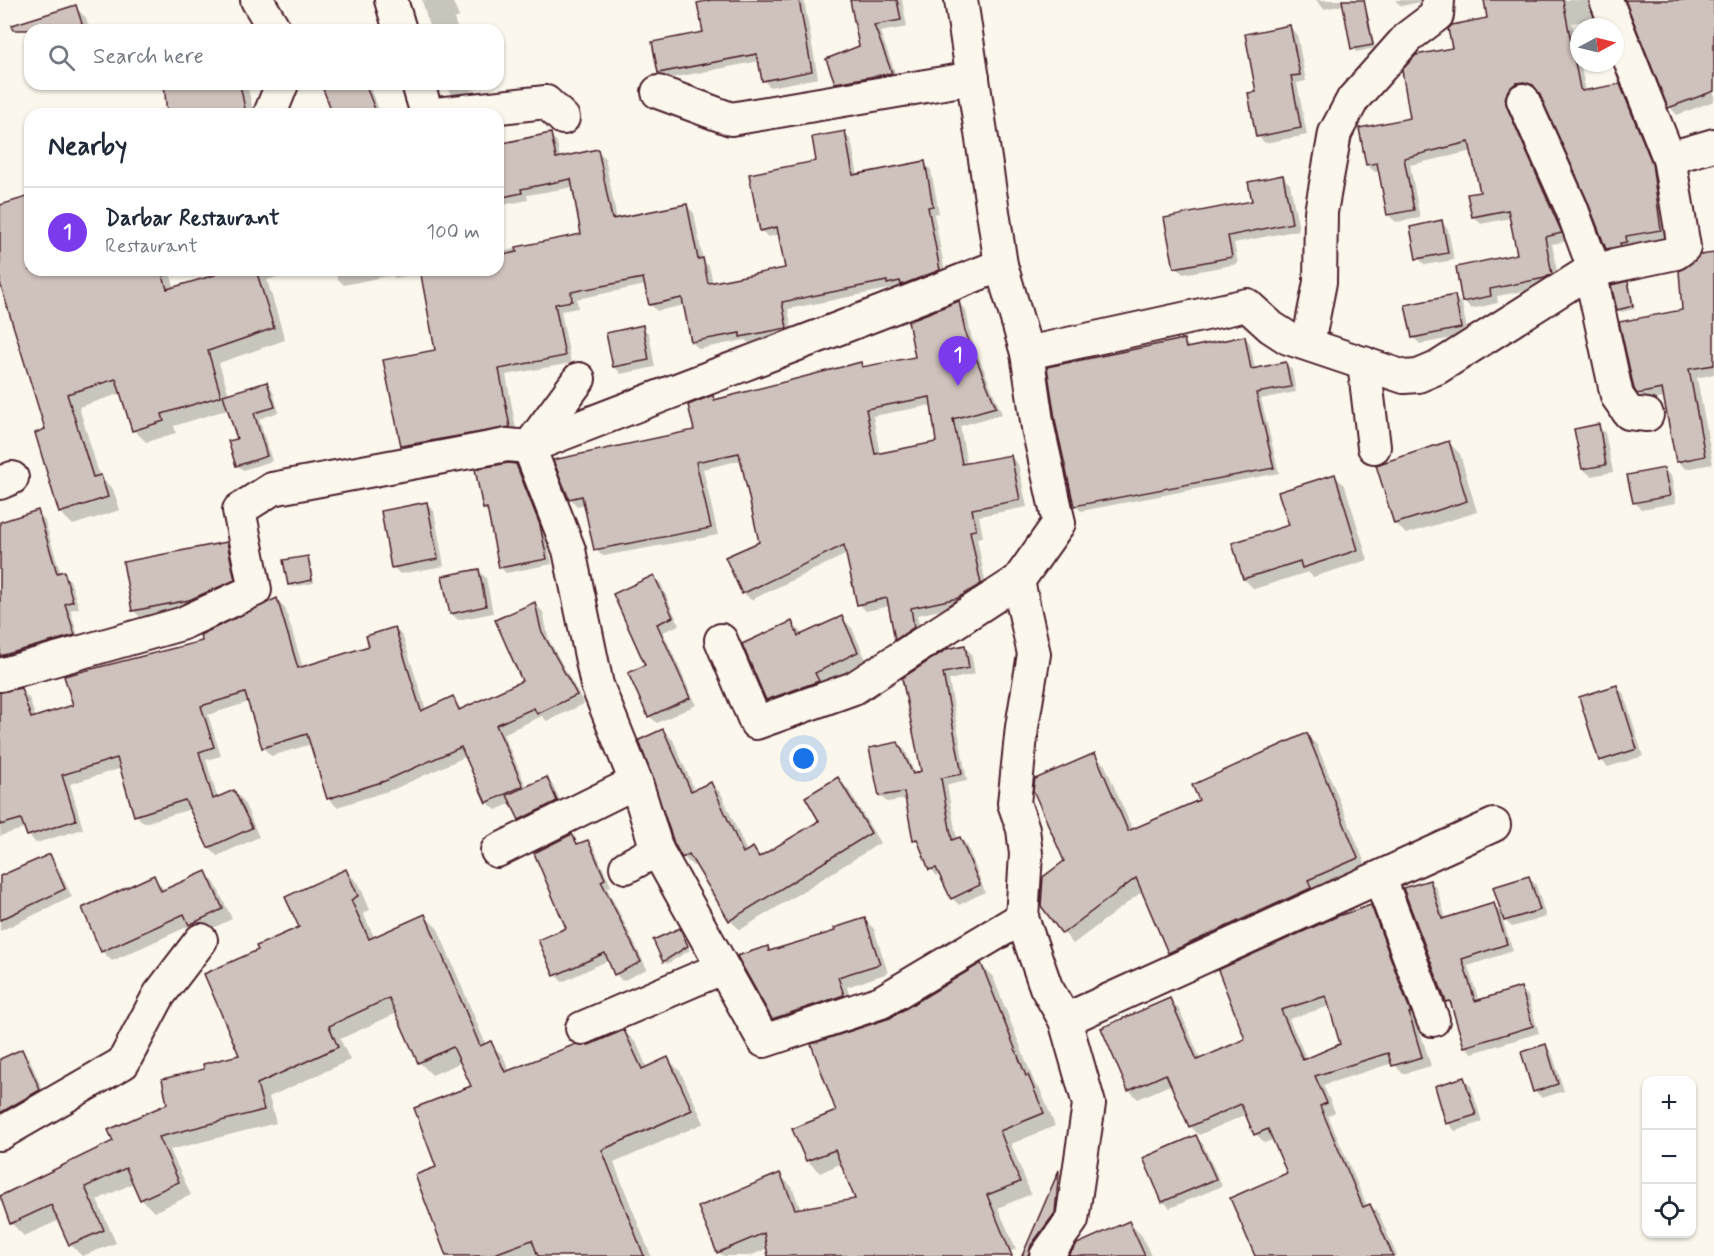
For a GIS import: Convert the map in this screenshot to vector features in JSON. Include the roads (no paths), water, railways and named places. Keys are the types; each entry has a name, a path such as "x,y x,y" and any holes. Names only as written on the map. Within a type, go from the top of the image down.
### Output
{"street":[{"path":"257,0 271,24"},
{"path":"391,0 398,24"},
{"path":"721,640 756,723 854,688 1018,581 1059,523 1038,428 1027,353 1001,265 961,0"},
{"path":"1308,344 1320,282 1321,212 1335,133 1353,99 1407,37 1437,15 1438,0"},
{"path":"1027,353 1247,305 1270,327 1288,338 1404,376 1418,376 1499,331 1592,270 1676,253 1684,247 1669,158 1606,0"},
{"path":"658,92 731,119 973,78"},
{"path":"272,108 280,90"},
{"path":"420,90 425,108"},
{"path":"1523,100 1571,207 1592,270 1617,396 1629,413 1647,415"},
{"path":"491,108 546,102 563,118"},
{"path":"1669,158 1714,145"},
{"path":"0,675 181,624 255,590 239,510 272,489 507,445 529,447 724,370 833,333 1001,265"},
{"path":"1364,363 1374,447"},
{"path":"529,447 579,379"},
{"path":"529,447 569,550 597,685 636,782 657,850 764,1041 881,1002 1022,918"},
{"path":"1018,581 1034,654 1022,727 1014,803 1023,830 1026,854 1022,918 1046,987 1065,1020 1089,1104 1072,1220 1046,1256"},
{"path":"497,851 636,782"},
{"path":"1065,1020 1494,825"},
{"path":"626,867 657,850"},
{"path":"1380,878 1433,1020"},
{"path":"0,1134 123,1063 159,995 201,940"},
{"path":"582,1028 722,968"}],"place":[{"name":"Darbar Restaurant","path":"958,386"}]}
